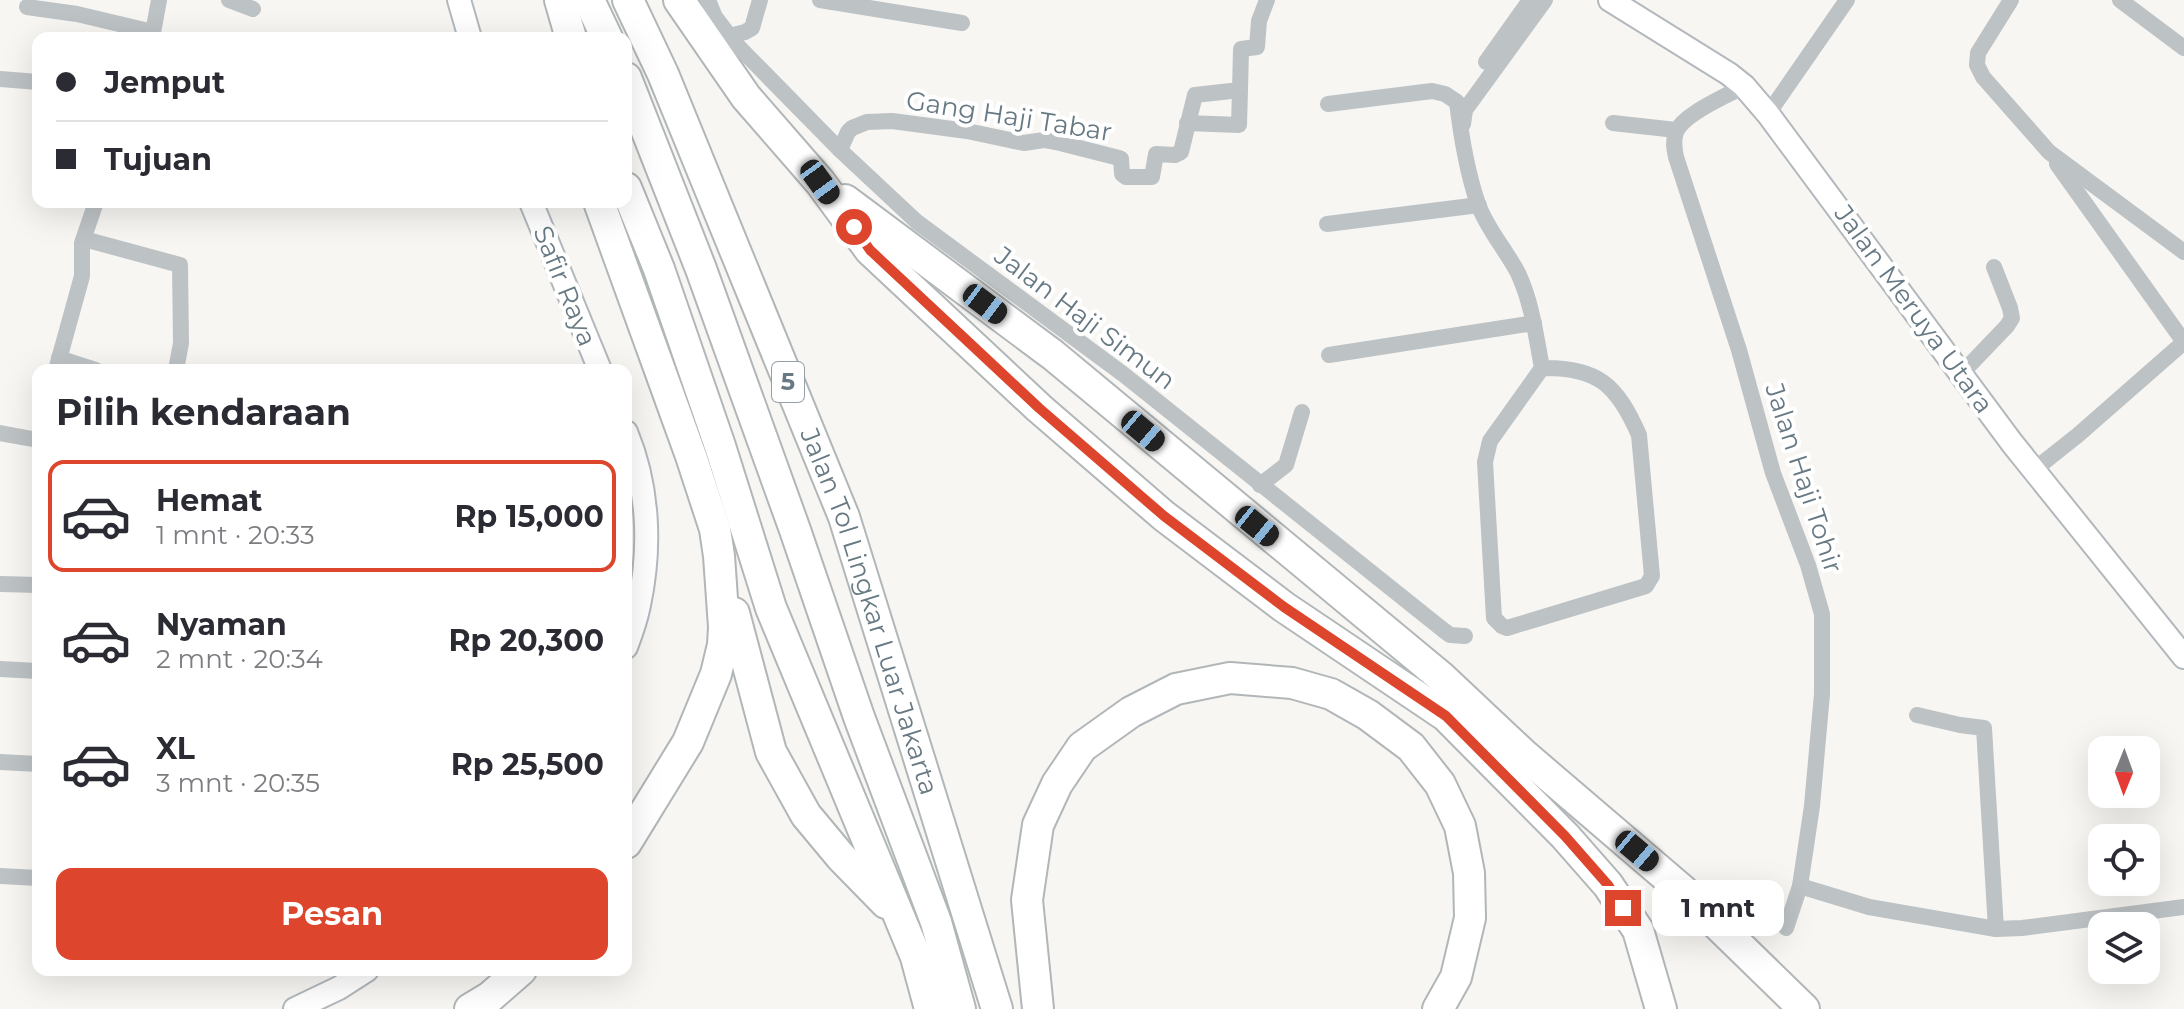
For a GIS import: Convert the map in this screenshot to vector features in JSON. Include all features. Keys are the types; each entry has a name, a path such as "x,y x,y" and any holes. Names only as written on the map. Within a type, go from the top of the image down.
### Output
{"highway":[{"path":"560,0 569,32"},
{"path":"589,0 604,32"},
{"name":"Jalan Tol Lingkar Luar Jakarta","path":"628,0 663,74 844,517 997,1009"},
{"path":"679,0 746,97 820,182 870,250 1039,408 1164,516 1284,607 1446,716 1565,836 1608,885 1638,930 1661,1009"},
{"name":"Jalan Tol Lingkar Luar Jakarta","path":"632,93 706,283 859,717 936,922 960,1009"},
{"path":"820,182 1053,355 1440,676 1523,754 1682,890 1804,1009"},
{"path":"632,203 659,269 715,431 771,608 916,957 930,1009"},
{"path":"601,208 715,529 724,636 716,674 688,742 632,833"},
{"path":"719,556 771,752 806,815 900,919"},
{"path":"1038,1009 1027,900 1038,825 1057,784 1082,747 1131,712 1176,689 1230,678 1292,683 1331,694 1368,715 1411,747 1440,784 1460,826 1469,873 1470,918 1456,977 1438,1009"},
{"path":"470,1009 514,976"}],"main road":[{"path":"459,0 468,32"},
{"name":"Jalan Meruya Utara","path":"1610,0 1744,86 2034,470 2184,657"},
{"name":"Safir Raya","path":"533,208 598,364"},
{"path":"632,452 641,482 647,524 645,571 632,629"},
{"path":"295,1009 358,976"}],"street":[{"path":"153,32 159,0"},
{"path":"229,0 253,9"},
{"name":"Jalan Haji Simun","path":"708,0 715,17 730,36 840,150 917,222 1123,374 1442,629 1450,635 1465,636"},
{"path":"730,36 752,28 760,0"},
{"path":"820,0 962,23"},
{"path":"1187,123 1239,125 1242,49 1259,48 1259,21 1267,0"},
{"path":"1530,0 1457,102 1461,139 1479,205 1518,274 1534,323 1542,368 1490,441 1485,462 1494,618 1510,629 1646,586 1652,578 1639,435 1635,425 1622,402 1600,379 1577,370 1542,368"},
{"path":"1493,217 1481,199 1463,129 1465,110 1545,0"},
{"path":"1768,114 1847,0"},
{"path":"2011,0 1978,53 1977,65 1983,77 2049,152 2184,342 2034,470"},
{"path":"2120,0 2184,48"},
{"path":"27,7 77,14 141,32"},
{"path":"0,79 32,82"},
{"path":"1613,123 1676,130 1692,115 1744,86"},
{"name":"Gang Haji Tabar","path":"840,150 852,128 867,122 892,121 967,131 1024,143 1044,140 1060,143 1119,158 1122,174 1126,177 1149,178 1154,175 1156,154 1175,155 1181,152 1195,95 1240,90"},
{"path":"1328,104 1432,91 1445,94 1457,102"},
{"name":"Jalan Haji Tohir","path":"1676,130 1673,143 1676,157 1739,350 1773,473 1808,565 1822,614 1822,694 1812,806 1800,886 1786,928"},
{"path":"2049,152 2184,252"},
{"path":"1327,224 1479,205"},
{"path":"58,364 82,276 84,239 94,208"},
{"path":"84,239 180,265 181,343 177,364"},
{"path":"1961,374 2012,318 1994,267"},
{"path":"1329,355 1534,323"},
{"path":"1260,485 1286,465 1302,412"},
{"path":"0,433 32,438"},
{"path":"0,584 32,585"},
{"path":"0,669 32,671"},
{"path":"1917,715 1984,728 1996,929"},
{"path":"0,762 32,764"},
{"path":"0,876 32,878"},
{"path":"1800,886 1869,907 1996,929 2184,907"}],"route":[{"path":"854,227 870,250 1039,408 1164,516 1284,607 1446,716 1565,836 1608,885 1623,908"}]}
